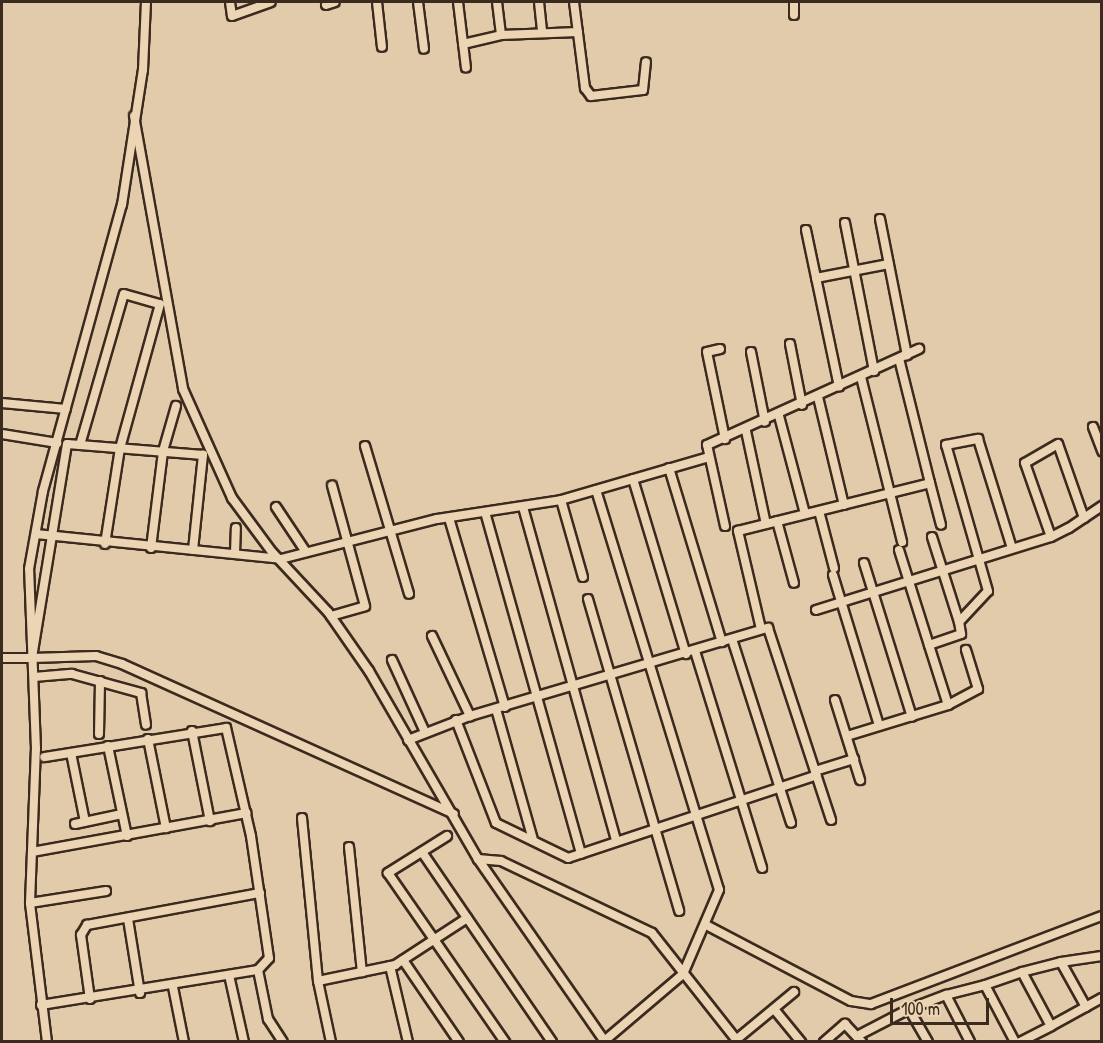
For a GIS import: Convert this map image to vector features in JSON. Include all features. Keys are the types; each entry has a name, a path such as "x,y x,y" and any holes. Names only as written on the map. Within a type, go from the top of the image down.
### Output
{"street":[{"path":"47,1041 30,903 33,668 29,569 57,443 122,205 146,2"},
{"path":"230,2 232,16 269,2"},
{"path":"326,5 335,2"},
{"path":"377,2 382,47"},
{"path":"418,2 424,49"},
{"path":"458,2 466,68"},
{"path":"497,2 501,35"},
{"path":"539,2 542,33"},
{"path":"574,2 585,88 591,96 643,90 646,62"},
{"path":"794,2 794,15"},
{"path":"463,44 501,35 578,32"},
{"path":"134,116 183,389 232,498 281,559 331,615 456,817 478,859 604,1041 683,974 706,928 719,890 596,490"},
{"path":"880,219 903,357 941,525"},
{"path":"844,223 874,371"},
{"path":"806,230 839,387"},
{"path":"816,279 889,264"},
{"path":"80,445 124,294 160,304 120,448 105,544"},
{"path":"790,344 802,405"},
{"path":"720,349 707,352 725,439"},
{"path":"725,526 706,458 706,445 765,423 919,349"},
{"path":"751,352 765,423"},
{"path":"861,377 890,493 908,579 948,705"},
{"path":"818,397 844,504"},
{"path":"2,403 66,409"},
{"path":"151,548 163,451 176,405"},
{"path":"779,416 805,514"},
{"path":"1093,427 1101,451"},
{"path":"746,431 766,524"},
{"path":"2,434 57,443"},
{"path":"959,622 988,591 946,445 978,439 1012,548"},
{"path":"33,668 56,535 67,444 203,455 193,550"},
{"path":"364,446 409,594"},
{"path":"1051,537 1027,459 1062,446 1084,518"},
{"path":"36,534 56,535 105,544 234,553 281,559 449,518 561,500 706,458"},
{"path":"669,468 722,642"},
{"path":"633,479 762,868"},
{"path":"761,629 738,531 930,483"},
{"path":"331,615 366,606 332,485"},
{"path":"561,500 583,577"},
{"path":"816,610 908,579 1051,537 1101,506"},
{"path":"276,507 306,552"},
{"path":"523,507 576,687 616,838"},
{"path":"819,511 841,602 879,725"},
{"path":"485,512 520,621 536,697 581,854"},
{"path":"449,518 533,840"},
{"path":"777,521 794,583"},
{"path":"234,553 236,528"},
{"path":"929,645 958,637 959,622 932,537"},
{"path":"864,562 912,717"},
{"path":"588,599 679,911"},
{"path":"408,740 456,720 651,666 768,628 831,820"},
{"path":"432,636 470,716"},
{"path":"732,639 791,823"},
{"path":"847,736 948,705 979,687 966,650"},
{"path":"33,668 96,656 122,664 456,817"},
{"path":"2,657 33,668 100,681 144,695 147,725"},
{"path":"392,660 425,732"},
{"path":"99,734 100,681"},
{"path":"835,700 860,780"},
{"path":"456,720 496,823 568,858 616,838 780,787 854,759"},
{"path":"41,1005 140,993 258,970 269,958 246,813 229,731 219,727 44,758"},
{"path":"192,731 210,821"},
{"path":"148,739 166,828"},
{"path":"108,746 127,836"},
{"path":"72,753 85,822"},
{"path":"32,852 246,813"},
{"path":"75,824 122,814"},
{"path":"302,818 318,981 331,1041"},
{"path":"447,836 388,873 505,1041"},
{"path":"349,847 362,972"},
{"path":"422,852 552,1041"},
{"path":"478,859 501,861 640,925 738,1040 794,992"},
{"path":"30,903 106,891"},
{"path":"90,999 82,928 260,893"},
{"path":"706,928 851,1001 871,1004 1101,916"},
{"path":"318,981 390,966 467,918"},
{"path":"128,919 140,993"},
{"path":"824,1041 845,1024 860,1039 909,1009 946,995 1061,962 1101,956"},
{"path":"403,960 459,1041"},
{"path":"1061,962 1086,1007"},
{"path":"390,966 408,1041"},
{"path":"258,970 268,1019 284,1041"},
{"path":"1022,972 1051,1026"},
{"path":"229,975 244,1041"},
{"path":"985,985 1015,1041"},
{"path":"172,987 184,1041"},
{"path":"946,995 970,1041"},
{"path":"1020,1041 1101,998"},
{"path":"774,1009 801,1041"},
{"path":"909,1009 928,1041"}]}
